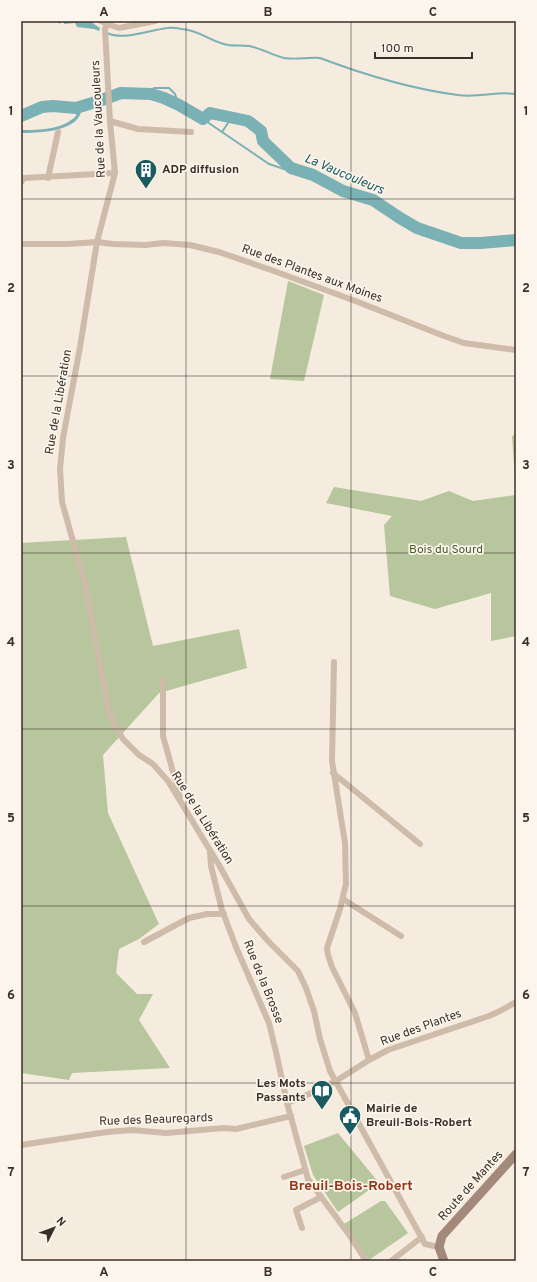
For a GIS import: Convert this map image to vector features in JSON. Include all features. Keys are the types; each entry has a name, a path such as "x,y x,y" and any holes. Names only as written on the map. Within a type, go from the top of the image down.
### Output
{"main road":[{"name":"Route de Mantes","path":"440,1247 440,1240 444,1233 516,1154"},
{"path":"440,1247 444,1261"}],"street":[{"path":"104,25 119,28 155,21"},
{"name":"Rue de la Vaucouleurs","path":"97,242 115,173 104,25"},
{"path":"110,121 138,129 191,132"},
{"path":"48,178 58,132"},
{"path":"22,178 48,178 115,173"},
{"name":"Rue des Plantes aux Moines","path":"21,244 97,242 113,244 146,245 163,243 190,245 219,252 358,302 464,343 516,350"},
{"name":"Rue de la Libération","path":"97,242 63,438 60,469 62,502 86,584 108,708 114,724 123,739 139,755 153,764 168,781 249,919 268,941 298,971 314,1011 320,1039 330,1071 425,1244 440,1247"},
{"path":"334,662 332,742 334,773 346,843 346,884 343,899 327,948 332,967 355,1013 369,1060"},
{"path":"163,680 163,736 182,804"},
{"path":"334,773 420,844"},
{"name":"Rue de la Brosse","path":"210,851 211,866 224,914 239,954 269,1023 287,1103 308,1178 350,1236 366,1261"},
{"path":"343,899 401,936"},
{"path":"144,942 189,918 207,914 224,914"},
{"name":"Rue des Plantes","path":"287,1103 336,1081 388,1050 489,1016 516,1002"},
{"name":"Rue des Beauregards","path":"21,1144 114,1131 132,1130 166,1133 224,1128 236,1129 291,1116"},
{"path":"284,1177 305,1170"},
{"path":"302,1228 296,1210 321,1197"},
{"path":"391,1261 422,1237"}],"green space":[{"path":"288,281 324,295 304,381 270,379"},
{"path":"516,435 516,493 512,436"},
{"name":"Bois du Sourd","path":"334,487 421,501 449,491 473,501 516,495 516,636 491,641 491,593 435,609 390,596 384,525 392,516 326,503"},
{"path":"126,537 153,646 239,629 247,668 159,693 103,755 108,813 159,924 139,939 119,949 116,973 137,994 153,994 139,1020 170,1068 72,1073 69,1080 21,1073 21,543"},
{"path":"338,1133 379,1183 338,1212 313,1175 304,1146"},
{"path":"381,1201 385,1201 408,1233 369,1260 344,1224"}],"water":[{"path":"61,21 87,21 100,28 99,31 77,27 75,23 64,24 64,22"},
{"path":"81,109 80,115 76,121 70,125 44,132 21,133 21,130 57,127 70,121 76,116 76,112 74,111"}],"waterway":[{"path":"107,33 121,36 167,28 176,28 188,30 222,43 253,47 284,58 320,58 371,76 423,89 465,96 502,93 516,94"},
{"path":"145,94 154,88 169,88 175,94 179,105"},
{"name":"La Vaucouleurs","path":"21,116 42,107 53,106 76,108 121,93 151,94 179,105 203,119 210,113 248,121 261,131 263,141 291,168 313,175 343,191 373,200 417,228 461,243 516,240"},
{"path":"203,119 222,132 232,117"},
{"path":"222,132 269,164 284,169 300,171"}],"place":[{"name":"ADP diffusion","path":"146,190"},
{"name":"Les Mots Passants","path":"322,1110"},
{"name":"Mairie de Breuil-Bois-Robert","path":"350,1136"}],"district":[{"name":"Breuil-Bois-Robert","path":"351,1186"}]}
